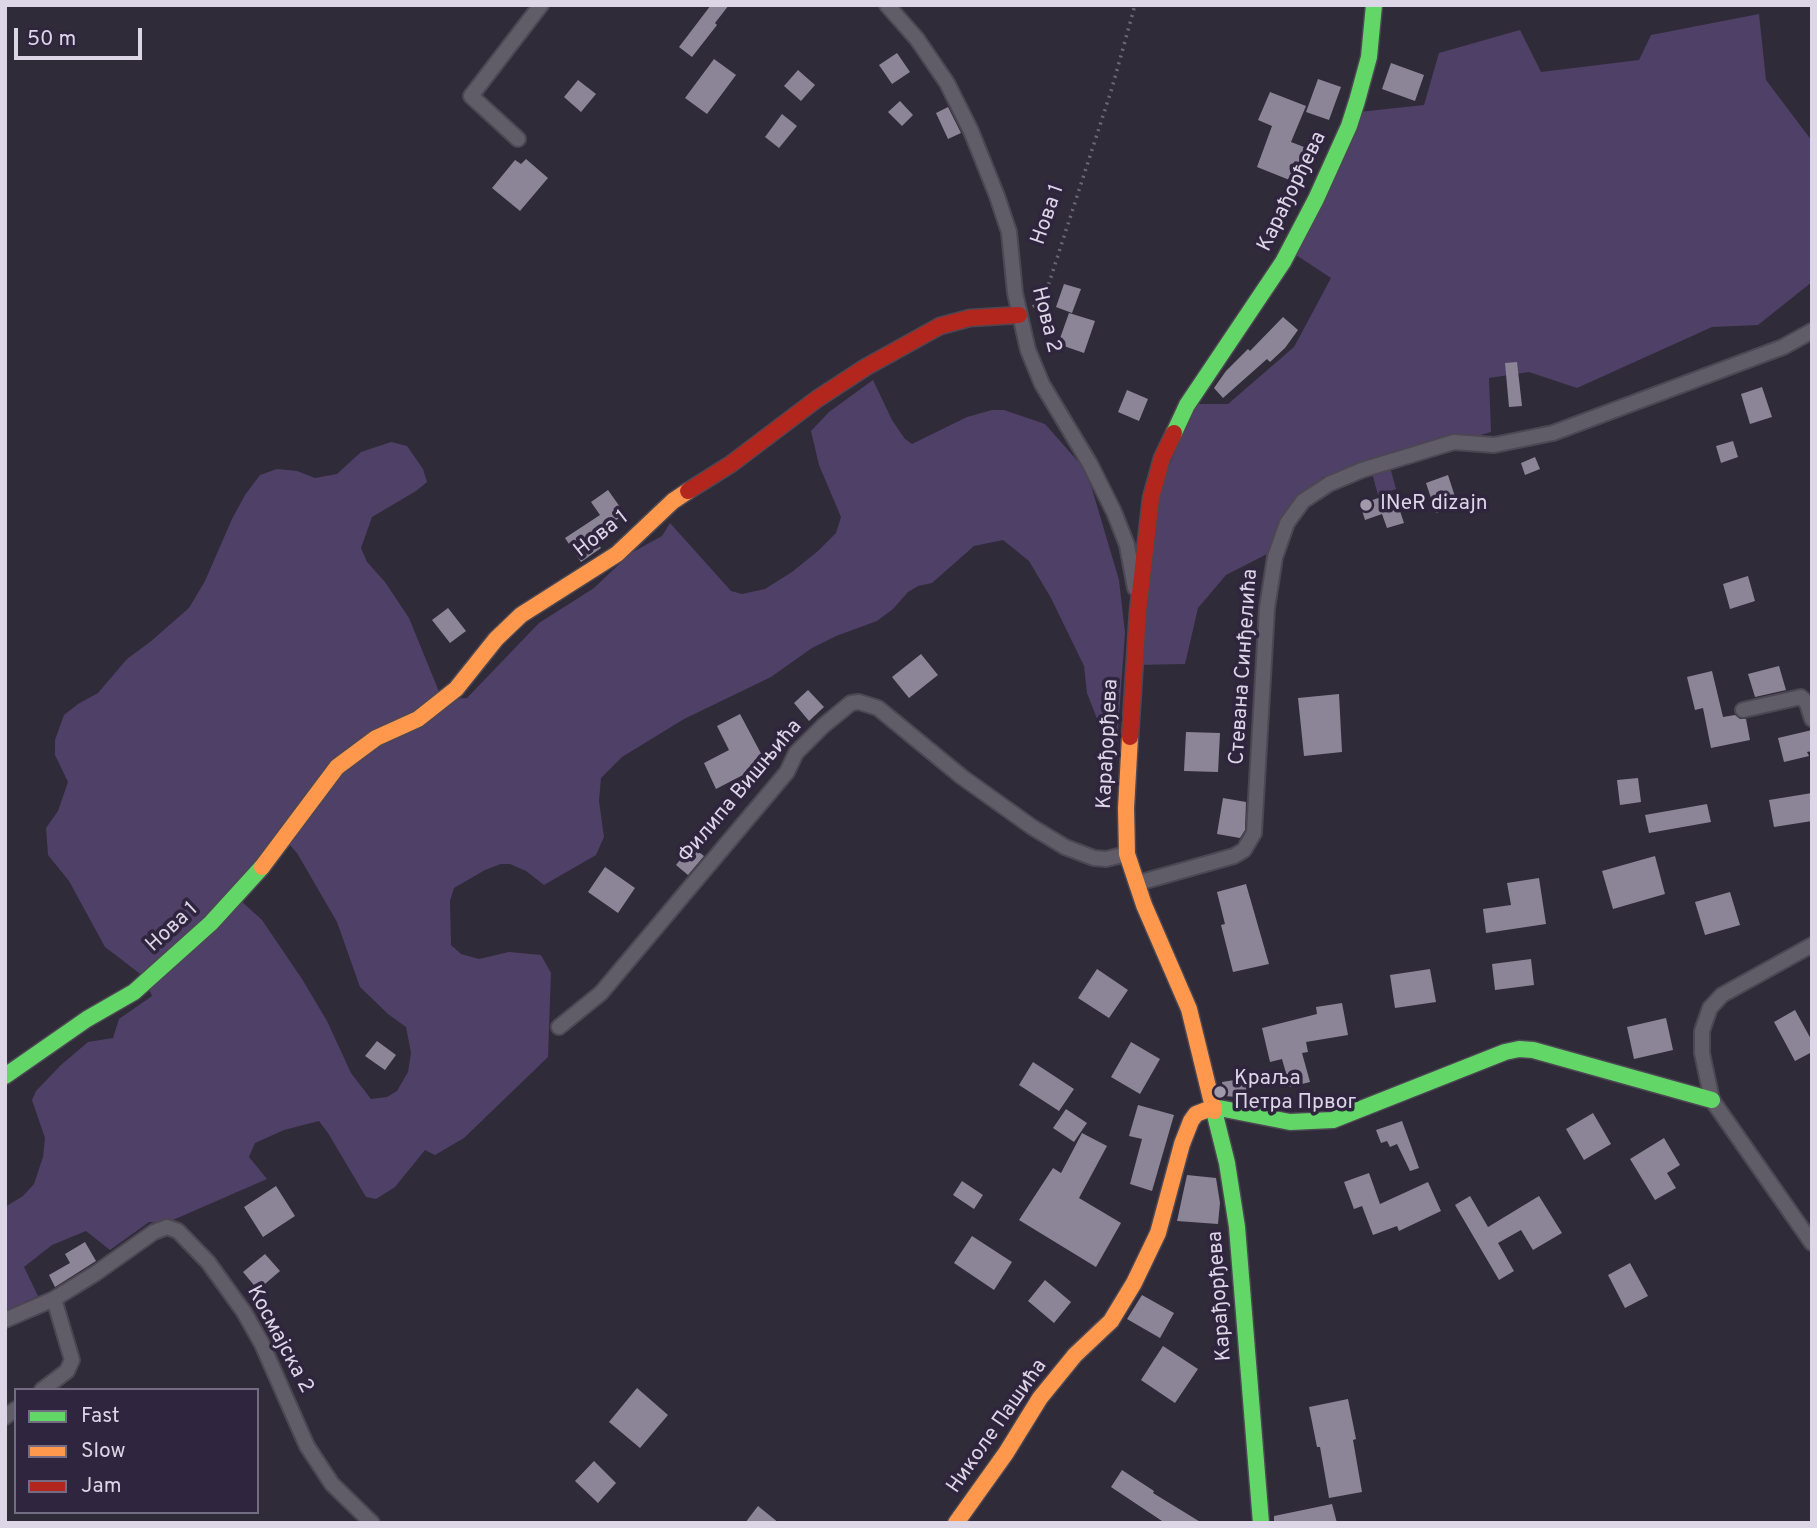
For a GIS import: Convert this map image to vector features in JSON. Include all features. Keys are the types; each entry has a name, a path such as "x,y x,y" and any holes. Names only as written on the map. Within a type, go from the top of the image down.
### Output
{"street":[{"path":"518,139 471,96 541,5"},
{"name":"Нова 2","path":"887,5 917,39 940,73 971,131 1009,232 1019,315 1028,351 1042,384 1090,464 1127,545 1138,611"},
{"name":"Карађорђева","path":"1261,1523 1237,1227 1229,1173 1189,1009 1144,905 1128,854 1126,808 1138,611 1151,498 1162,458 1187,405 1270,283 1316,199 1349,126 1357,101 1369,57 1374,5"},
{"name":"Нова 1","path":"5,1076 87,1019 134,992 161,968 211,923 257,873 337,767 376,738 418,719 456,689 496,639 521,615 617,555 673,501 731,464 817,399 866,367 940,326 970,318 1019,315"},
{"name":"Стевана Синђелића","path":"1138,883 1234,856 1244,850 1254,833 1269,595 1275,557 1287,523 1303,501 1329,484 1362,470 1454,442 1494,445 1553,433 1783,347 1812,331"},
{"path":"1743,710 1801,697 1807,702 1812,719"},
{"name":"Филипа Вишњића","path":"559,1027 601,993 787,772 796,753 822,726 851,703 859,702 878,708 962,777 1065,847 1094,858 1105,859 1128,854"},
{"path":"1812,945 1722,995 1710,1008 1702,1031 1702,1053 1712,1101 1812,1243"},
{"path":"1214,1107 1290,1122 1333,1120 1505,1052 1519,1049 1533,1050 1712,1101"},
{"name":"Николе Пашића","path":"956,1523 1006,1453 1040,1398 1075,1355 1111,1321 1134,1283 1158,1233 1182,1144 1191,1121 1196,1114 1214,1107"},
{"name":"Космајска 2","path":"5,1320 54,1299 154,1232 167,1227 178,1231 208,1262 244,1312 262,1344 307,1446 332,1484 372,1523"},
{"path":"45,1388 67,1371 72,1360 54,1299"}],"path":[{"name":"Нова 1","path":"1019,315 1028,312 1040,301 1049,283 1097,135 1135,5"}],"shaded area":[{"path":"1759,14 1766,80 1812,141 1812,282 1758,325 1712,327 1577,388 1529,372 1489,378 1491,432 1477,436 1450,434 1323,477 1295,499 1279,522 1267,554 1226,575 1198,608 1185,664 1135,665 1150,512 1195,404 1228,404 1294,347 1331,278 1293,253 1359,112 1424,105 1439,53 1520,30 1541,72 1639,60 1651,35"},
{"path":"873,380 892,420 905,439 912,444 967,417 992,410 1004,410 1045,424 1082,466 1092,489 1119,580 1125,633 1117,743 1106,742 1087,693 1084,666 1051,598 1029,561 1003,540 974,546 932,583 918,586 908,592 893,609 877,621 812,648 771,677 684,719 622,757 601,778 599,801 604,837 596,855 544,885 526,871 510,864 501,864 454,888 450,901 451,945 461,954 479,959 509,952 541,955 551,973 548,1057 464,1138 435,1155 425,1150 395,1187 376,1199 366,1197 319,1121 284,1130 255,1143 249,1157 267,1179 166,1223 149,1222 110,1250 86,1231 52,1245 24,1267 38,1296 5,1311 5,1207 23,1196 34,1184 43,1157 45,1138 32,1100 36,1091 88,1042 113,1038 119,1019 152,996 143,976 105,947 69,881 48,855 46,828 58,811 68,782 55,755 55,740 64,715 98,693 127,659 189,608 205,581 232,519 260,475 277,469 297,471 315,478 337,474 361,452 391,442 407,446 423,469 427,482 372,517 361,548 367,562 385,582 409,618 442,699 467,698 539,623 594,588 631,553 662,536 670,523 731,591 742,594 765,589 792,572 836,533 841,517 819,465 811,431 829,412","holes":["288,843 297,853 337,922 360,987 406,1027 411,1053 408,1072 397,1091 387,1097 371,1099 351,1073 327,1021 302,979 262,920 241,901"]},
{"path":"1390,467 1396,489 1378,495 1372,473"}],"building":[{"path":"711,5 729,5 692,57 679,47"},
{"path":"897,53 910,72 892,84 879,65"},
{"path":"714,59 736,75 707,114 685,98"},
{"path":"1391,63 1424,75 1415,101 1382,89"},
{"path":"798,70 815,85 801,101 784,86"},
{"path":"1318,79 1341,87 1329,120 1306,112"},
{"path":"578,80 596,94 581,112 564,97"},
{"path":"1270,92 1306,106 1291,142 1317,152 1313,164 1300,159 1292,181 1257,167 1272,126 1258,120"},
{"path":"900,101 913,115 902,126 888,112"},
{"path":"948,107 961,133 948,139 936,113"},
{"path":"782,114 797,126 779,148 765,137"},
{"path":"526,159 548,178 520,211 492,188 515,160 521,164"},
{"path":"1064,284 1081,289 1072,313 1056,307"},
{"path":"1069,313 1095,321 1084,353 1058,344"},
{"path":"1283,317 1298,330 1285,348 1270,362 1267,359 1223,398 1214,388 1226,371"},
{"path":"1517,362 1522,406 1509,407 1505,363"},
{"path":"1762,387 1772,417 1750,424 1741,394"},
{"path":"1127,390 1148,399 1139,421 1118,412"},
{"path":"1733,441 1738,457 1721,463 1716,446"},
{"path":"1535,457 1540,469 1525,475 1521,463"},
{"path":"1448,475 1458,506 1436,513 1426,483"},
{"path":"608,490 625,514 593,536 601,548 581,562 565,538 600,515 591,502"},
{"path":"1394,493 1404,523 1387,528 1382,514 1365,520 1360,504"},
{"path":"1748,576 1755,601 1730,609 1723,584"},
{"path":"448,608 466,631 450,643 432,620"},
{"path":"921,654 938,675 909,698 892,677"},
{"path":"1779,666 1786,690 1755,697 1748,674"},
{"path":"1712,671 1723,717 1735,715 1746,719 1750,740 1711,748 1703,708 1695,710 1687,677"},
{"path":"808,690 824,707 809,721 794,703"},
{"path":"1339,694 1342,752 1304,756 1298,698"},
{"path":"740,714 766,763 716,789 704,763 729,750 717,726"},
{"path":"1812,730 1812,751 1807,752 1809,756 1784,762 1778,738"},
{"path":"1186,732 1220,733 1218,772 1184,771"},
{"path":"1638,778 1641,802 1620,805 1617,780"},
{"path":"1812,793 1812,821 1774,827 1769,800"},
{"path":"1223,798 1246,802 1245,830 1240,838 1217,834"},
{"path":"1707,804 1711,822 1649,833 1645,815"},
{"path":"691,846 704,856 688,875 676,865"},
{"path":"1655,856 1665,894 1613,909 1602,871"},
{"path":"605,867 635,888 618,913 588,892"},
{"path":"1539,878 1546,924 1486,933 1483,909 1511,905 1507,883"},
{"path":"1246,884 1269,964 1233,972 1221,925 1225,924 1217,892"},
{"path":"1730,892 1740,925 1705,935 1695,902"},
{"path":"1531,959 1534,985 1495,990 1492,964"},
{"path":"1097,969 1128,990 1109,1018 1078,998"},
{"path":"1430,969 1436,1002 1395,1008 1390,975"},
{"path":"1342,1003 1348,1035 1306,1042 1308,1052 1302,1053 1310,1082 1290,1087 1282,1059 1270,1062 1262,1028 1317,1014 1316,1007"},
{"path":"1795,1010 1812,1041 1812,1052 1795,1061 1774,1022"},
{"path":"1666,1018 1673,1050 1634,1059 1627,1027"},
{"path":"377,1041 396,1055 385,1070 365,1056"},
{"path":"1131,1042 1160,1059 1140,1094 1111,1077"},
{"path":"1033,1062 1074,1089 1059,1111 1019,1085"},
{"path":"1247,1078 1250,1098 1224,1096 1222,1082"},
{"path":"1138,1105 1174,1115 1152,1191 1130,1184 1142,1139 1129,1136"},
{"path":"1066,1109 1087,1123 1074,1142 1053,1128"},
{"path":"1593,1113 1611,1144 1584,1160 1566,1129"},
{"path":"1402,1121 1419,1168 1410,1171 1397,1144 1390,1147 1387,1141 1381,1143 1376,1130"},
{"path":"1082,1133 1107,1146 1079,1198 1121,1223 1096,1267 1019,1220 1053,1168 1061,1173"},
{"path":"1664,1138 1680,1165 1667,1173 1676,1188 1655,1200 1630,1159"},
{"path":"1369,1173 1380,1204 1428,1182 1441,1211 1399,1231 1397,1226 1373,1235 1362,1206 1354,1209 1344,1182"},
{"path":"1187,1175 1216,1178 1220,1203 1218,1224 1177,1221"},
{"path":"962,1181 983,1195 974,1209 953,1195"},
{"path":"276,1186 295,1216 263,1237 244,1207"},
{"path":"1470,1196 1488,1227 1539,1196 1562,1233 1533,1250 1521,1230 1498,1243 1514,1271 1499,1280 1455,1205"},
{"path":"972,1236 1012,1262 994,1290 954,1263"},
{"path":"85,1242 96,1261 55,1287 49,1275 70,1263 65,1254"},
{"path":"265,1254 280,1271 258,1290 243,1272"},
{"path":"1630,1263 1648,1296 1625,1308 1608,1275"},
{"path":"1045,1280 1071,1302 1054,1323 1028,1301"},
{"path":"1142,1295 1174,1313 1160,1338 1127,1319"},
{"path":"1163,1346 1198,1369 1175,1403 1141,1380"},
{"path":"637,1388 668,1415 640,1448 609,1422"},
{"path":"1348,1399 1362,1492 1329,1498 1320,1447 1317,1447 1309,1407"},
{"path":"594,1461 616,1483 598,1503 575,1481"},
{"path":"1122,1470 1202,1523 1165,1523 1111,1487"},
{"path":"1332,1504 1337,1523 1274,1523 1274,1516"},
{"path":"758,1506 779,1523 745,1523"}],"traffic: fast":[{"path":"1174,433 1187,405 1283,262 1316,199 1349,126 1357,101 1369,57 1374,5"},
{"path":"5,1076 87,1019 134,992 211,923 262,867"},
{"path":"1214,1107 1290,1122 1333,1120 1505,1052 1519,1049 1533,1050 1712,1100"},
{"path":"1214,1111 1227,1163 1237,1227 1261,1523"}],"traffic: slow":[{"path":"262,867 337,767 376,738 418,719 456,689 496,639 521,615 617,554 673,501 688,491"},
{"path":"1130,737 1126,808 1127,854 1144,905 1189,1009 1214,1111"},
{"path":"956,1523 1006,1453 1040,1398 1075,1355 1111,1321 1134,1283 1158,1233 1182,1144 1191,1121 1196,1114 1214,1107"}],"traffic: jam":[{"path":"688,491 731,464 817,399 866,367 940,326 970,318 1019,315"},
{"path":"1130,737 1138,611 1151,498 1162,458 1174,433"}],"place":[{"name":"INeR dizajn","path":"1366,505"},
{"name":"Краља Петра Првог","path":"1220,1092"}]}
